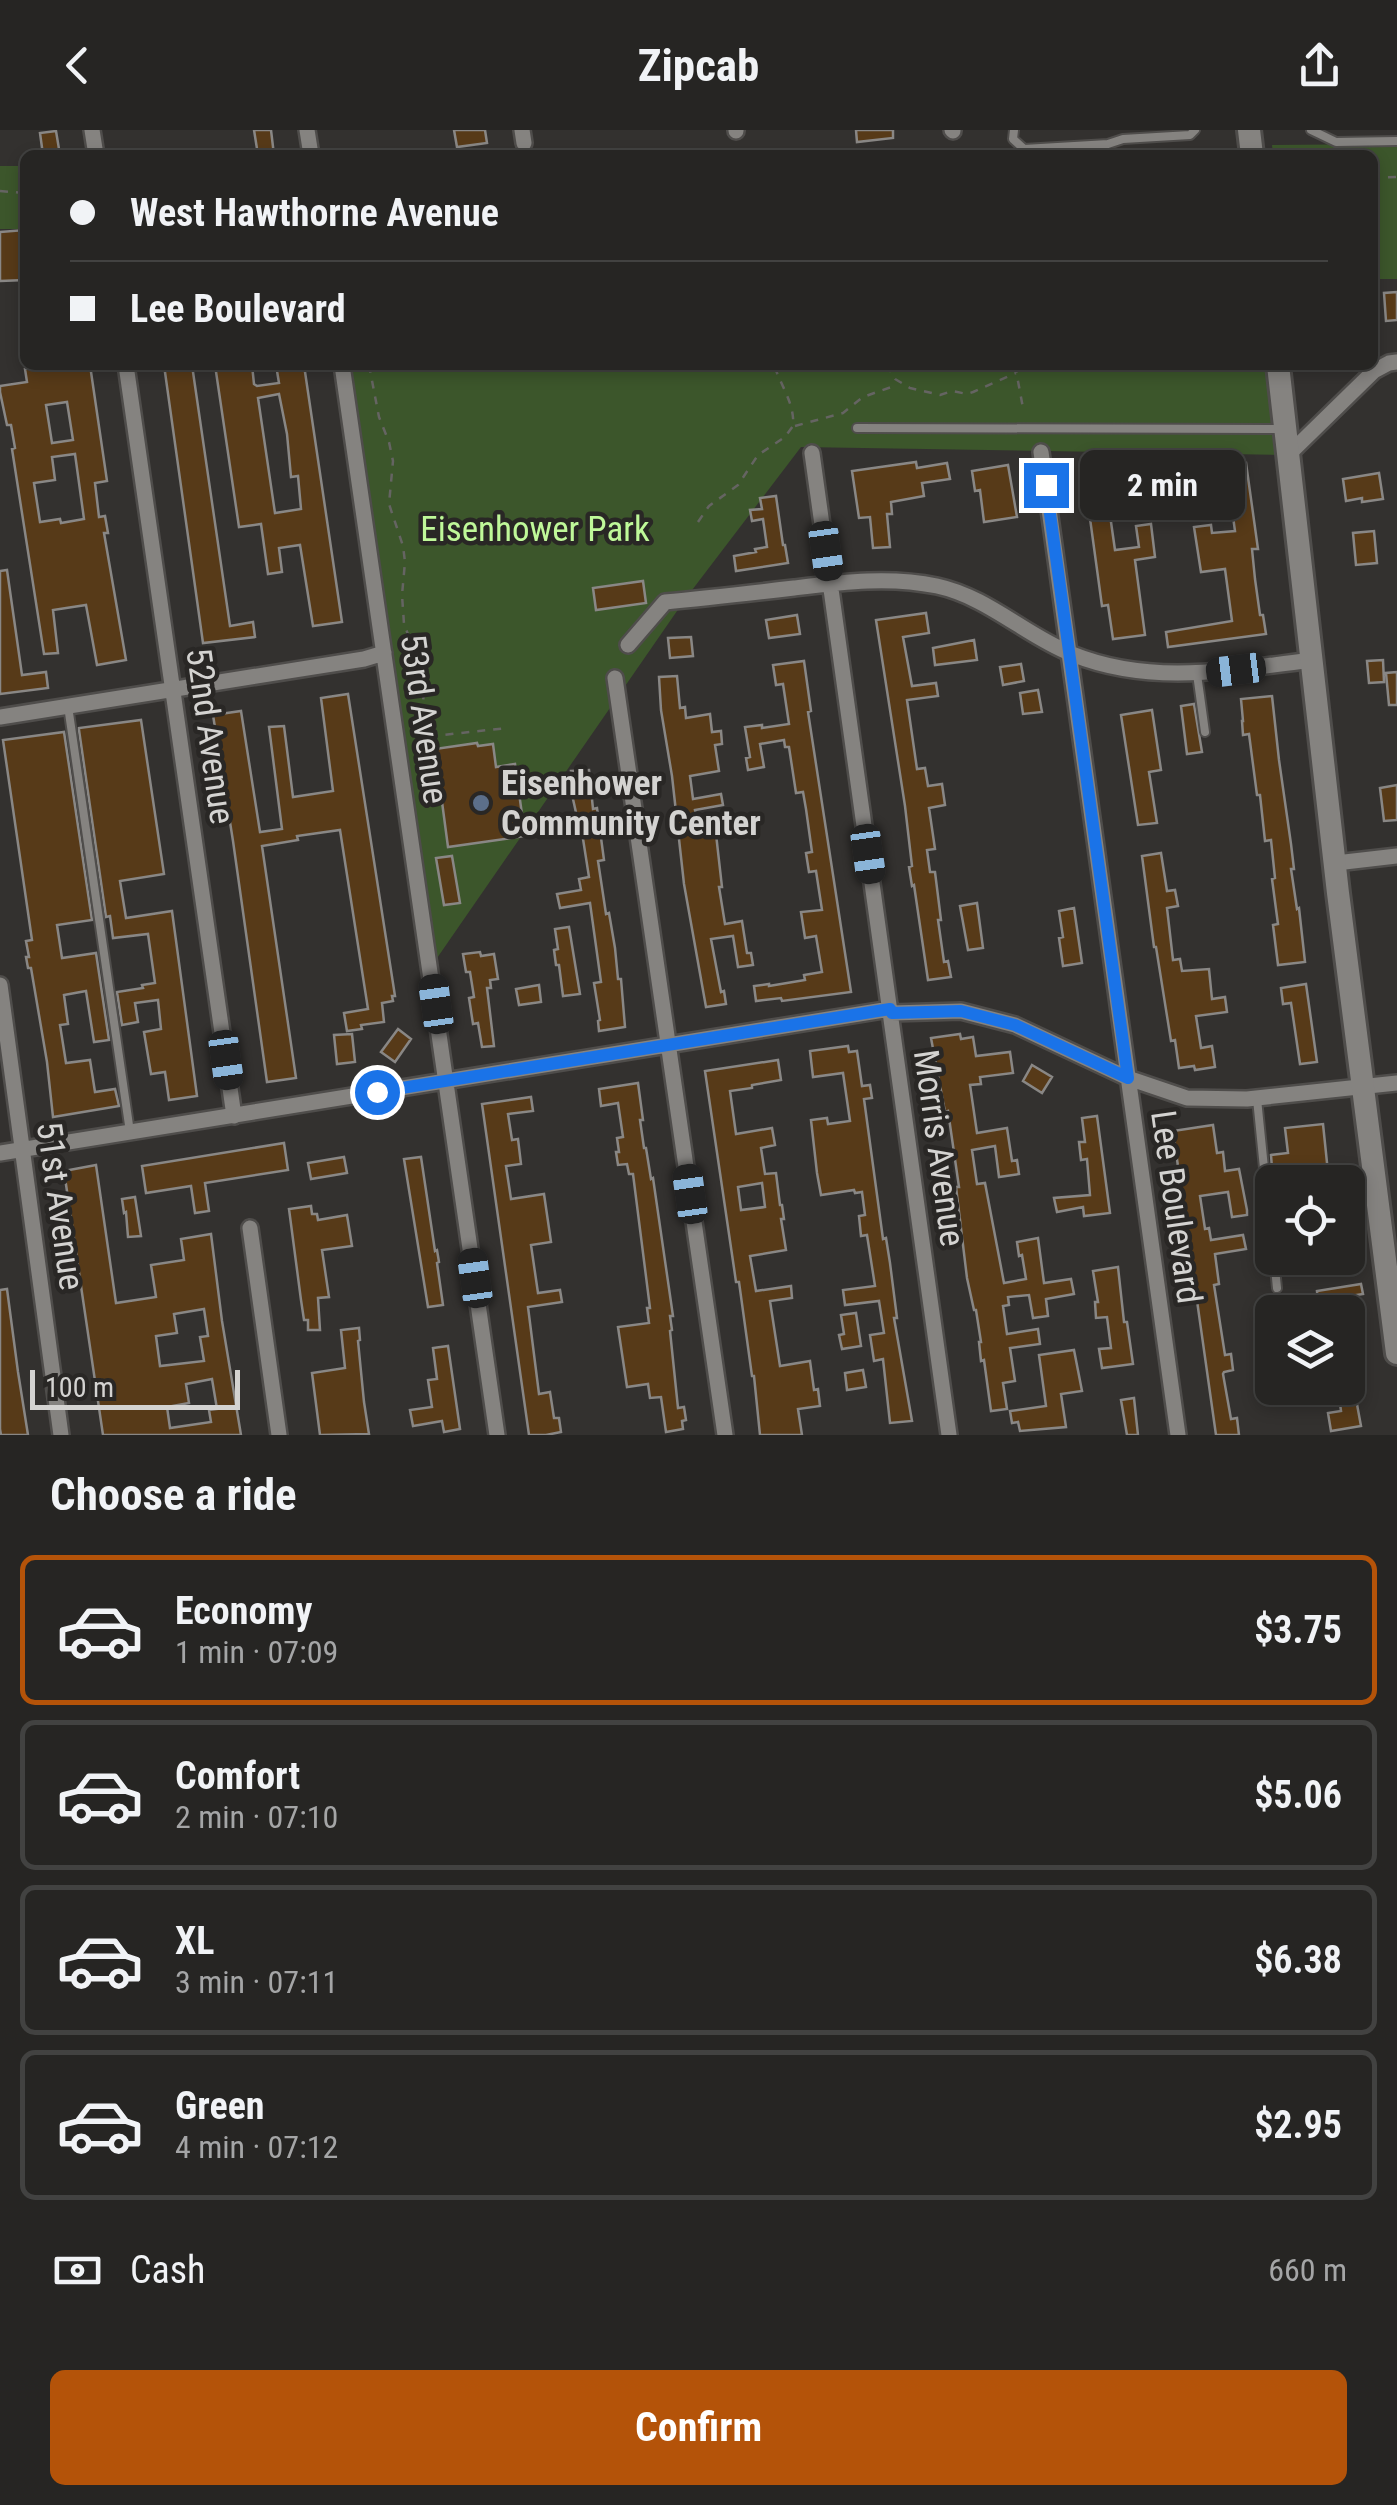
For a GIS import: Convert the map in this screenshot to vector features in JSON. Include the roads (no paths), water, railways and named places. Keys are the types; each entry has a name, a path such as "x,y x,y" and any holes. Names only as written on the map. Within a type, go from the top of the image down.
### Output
{"main road":[{"path":"1279,370 1338,893 1397,1353"}],"street":[{"name":"52nd Avenue","path":"127,370 234,1116"},
{"name":"53rd Avenue","path":"343,370 497,1435"},
{"path":"1289,454 1376,370"},
{"name":"Lee Boulevard","path":"1041,452 1178,1435"},
{"name":"Morris Avenue","path":"812,453 950,1435"},
{"path":"628,645 666,602 855,580 901,580 942,587 984,604 1071,654 1124,670 1197,674 1312,660"},
{"path":"0,717 384,654"},
{"path":"616,678 725,1435"},
{"path":"1336,862 1397,856"},
{"name":"51st Avenue","path":"0,985 62,1435"},
{"path":"0,1153 890,1009 892,1013 961,1011 1015,1025 1128,1078 1187,1098 1257,1098 1397,1083"},
{"path":"250,1228 279,1435"}],"lane":[{"path":"1014,130 1013,139 1024,149 1190,135 1195,130"},
{"path":"1310,130 1336,142 1397,141"},
{"path":"857,428 1286,429"},
{"path":"1197,674 1205,732"},
{"path":"68,706 130,1132"},
{"path":"1257,1098 1264,1165"},
{"path":"1276,1275 1277,1288"}],"place":[{"name":"Eisenhower Community Center","path":"481,803"}],"park label":[{"name":"Eisenhower Park","path":"535,529"}]}
